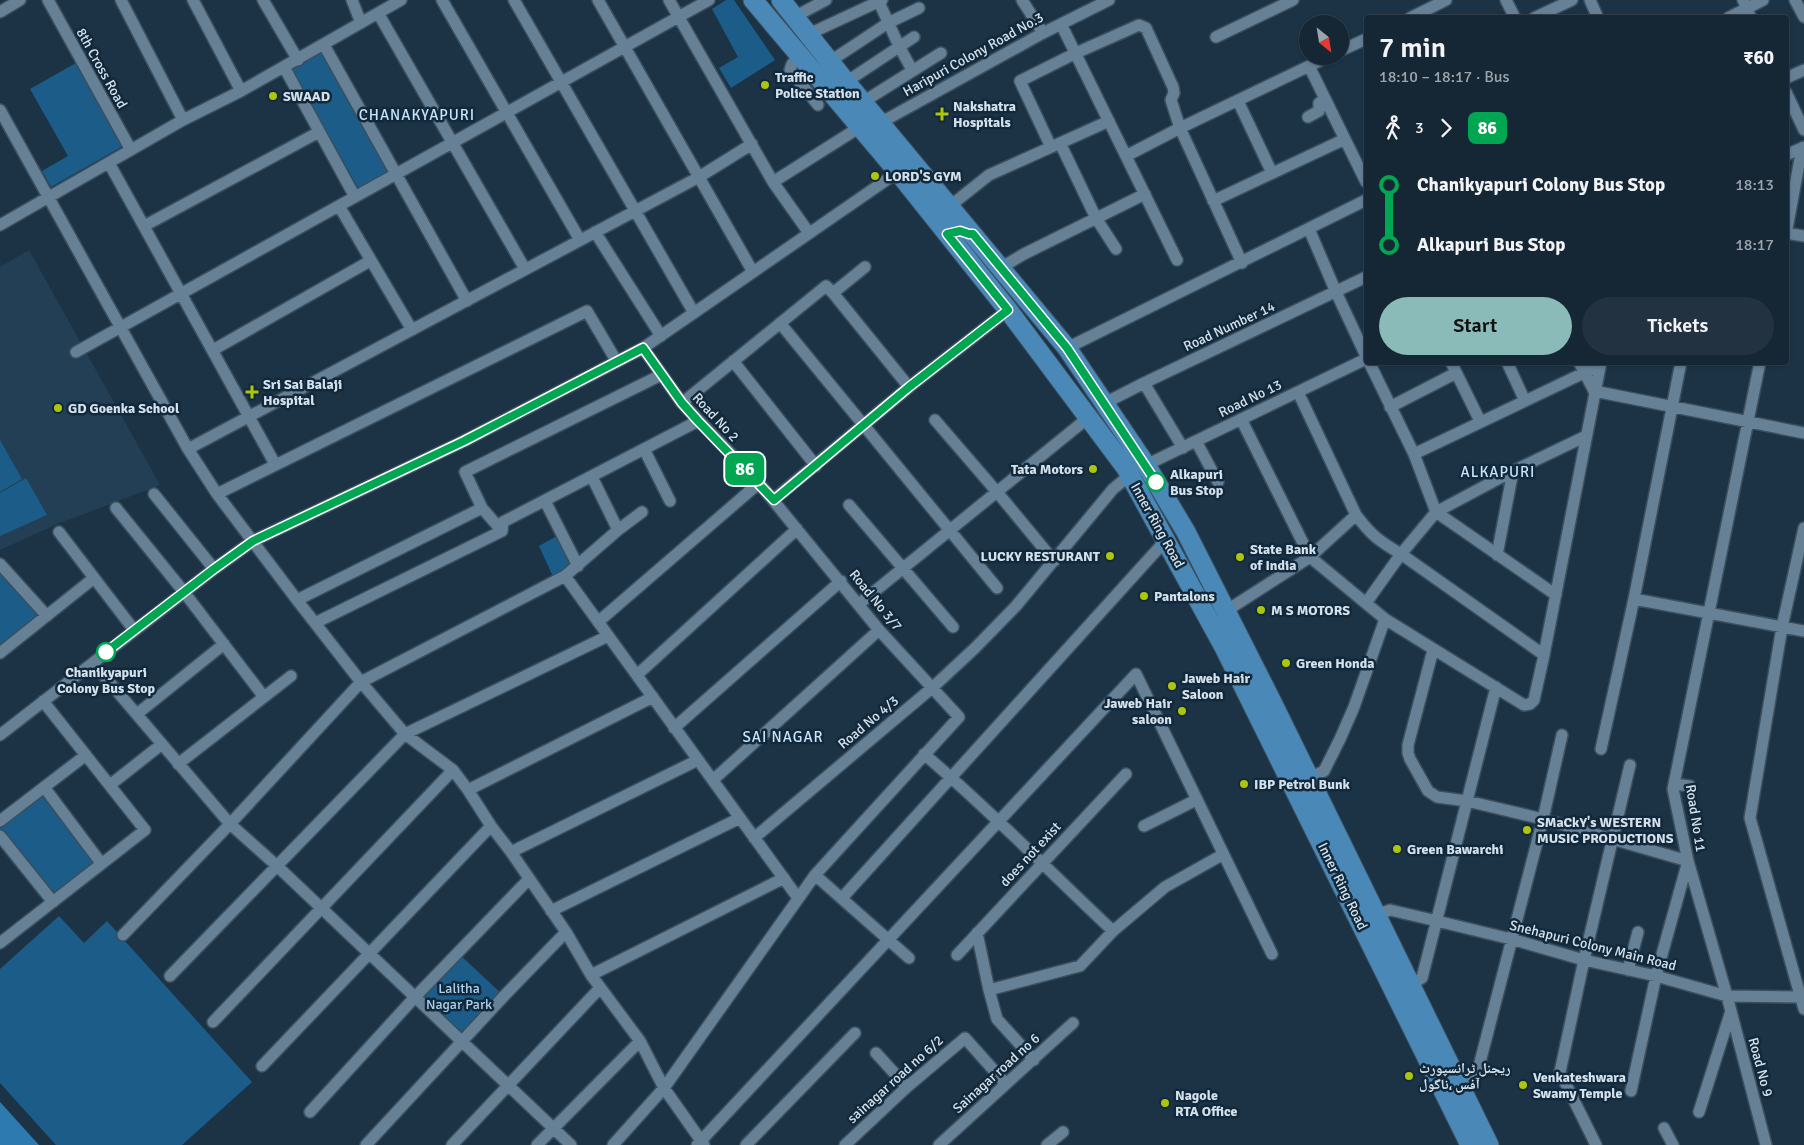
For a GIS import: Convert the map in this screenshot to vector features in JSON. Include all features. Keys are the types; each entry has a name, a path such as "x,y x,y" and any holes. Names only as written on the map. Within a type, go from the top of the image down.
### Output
{"highway":[{"name":"Inner Ring Road","path":"753,0 898,172 1008,310 1130,476 1242,682 1470,1145"},
{"name":"Inner Ring Road","path":"781,0 846,82 1002,267 1067,348 1146,465 1186,532 1226,611 1486,1137"},
{"path":"947,234 960,231 973,234"}],"street":[{"path":"0,12 20,0"},
{"name":"8th Cross Road","path":"48,0 130,150"},
{"path":"121,0 183,120"},
{"path":"193,0 241,91"},
{"path":"264,0 298,60"},
{"path":"352,0 361,23"},
{"path":"0,225 183,120 298,60 401,0"},
{"path":"442,0 580,240"},
{"path":"514,0 694,313"},
{"path":"598,0 753,272"},
{"path":"669,0 774,182 809,234"},
{"path":"76,352 709,0"},
{"path":"794,17 826,0"},
{"path":"1022,0 1043,32"},
{"path":"1431,13 1446,0"},
{"path":"1506,0 1514,15"},
{"path":"1540,15 1572,0"},
{"path":"1590,0 1597,15"},
{"path":"1734,15 1763,0"},
{"path":"1795,0 1804,17"},
{"path":"809,34 880,1 898,46 912,70"},
{"name":"Haripuri Colony Road No.3","path":"880,123 1043,32 1104,1"},
{"path":"1216,37 1287,1"},
{"path":"830,62 888,23 919,8"},
{"path":"378,13 526,269"},
{"path":"1061,24 1177,260"},
{"path":"1116,249 1096,218 1020,81 1139,25 1144,25 1173,87 1174,93 1171,100 1180,128 1242,263"},
{"path":"846,82 914,37"},
{"path":"1349,47 1364,40"},
{"path":"324,45 467,301"},
{"path":"863,102 941,53"},
{"path":"801,56 792,64 790,70 818,105"},
{"path":"1126,156 1309,66 1364,178"},
{"path":"284,67 355,197"},
{"path":"1789,77 1804,70"},
{"path":"1789,98 1804,130"},
{"path":"1308,117 1319,111 1319,103 1325,99"},
{"path":"1238,101 1272,173"},
{"path":"0,110 188,449 217,494 361,682 405,734 452,770 468,790 491,826 566,932 591,975 640,1041 664,1088 701,1144 888,939 1136,674 1272,954"},
{"path":"950,206 989,175 1109,121"},
{"path":"774,182 860,127"},
{"path":"144,226 319,132"},
{"path":"1213,201 1345,139"},
{"path":"188,449 699,177 752,144"},
{"path":"1789,154 1803,147"},
{"path":"1789,218 1803,147"},
{"path":"108,163 276,464"},
{"path":"1,731 253,541 464,441 643,348 898,172"},
{"path":"1002,267 1024,254 1145,194"},
{"path":"1067,348 1364,201"},
{"path":"339,206 412,330"},
{"path":"1309,229 1364,353"},
{"path":"595,232 661,336"},
{"path":"1789,234 1804,236"},
{"path":"213,350 370,261"},
{"path":"833,293 865,267"},
{"name":"Road Number 14","path":"1105,403 1364,278"},
{"path":"682,403 826,286 909,387"},
{"path":"774,500 909,387 1008,310"},
{"path":"217,494 587,311 617,362"},
{"path":"780,323 997,588"},
{"name":"Road No 2","path":"643,348 682,403 774,500"},
{"name":"Road No 13","path":"1146,465 1364,358"},
{"path":"733,361 816,466"},
{"path":"1370,365 1414,454 1436,512 1556,595"},
{"path":"1452,365 1480,421"},
{"path":"1508,365 1525,400"},
{"path":"1414,454 1525,400 1581,368 1595,365"},
{"path":"1241,419 1310,557 1385,619 1524,705 1530,704 1534,700 1600,365"},
{"path":"1601,749 1634,598 1680,365"},
{"name":"Road No 11","path":"1727,996 1688,861 1673,789 1759,365"},
{"path":"1581,368 1594,391 1804,434"},
{"path":"1390,407 1456,373"},
{"path":"502,531 482,508 465,472 661,374"},
{"path":"1144,383 1183,448"},
{"path":"1298,392 1356,515 1376,539 1401,554 1544,655"},
{"path":"859,604 1088,417"},
{"path":"935,420 1054,561"},
{"path":"502,531 502,522 698,421"},
{"path":"1366,603 1401,554 1436,512 1513,471 1586,436"},
{"path":"1196,441 1218,482"},
{"path":"644,449 670,500"},
{"path":"1496,555 1513,471"},
{"name":"Road No 4/3","path":"754,838 932,688 1016,606 1113,489 1130,476"},
{"path":"592,477 618,530"},
{"path":"598,622 759,483"},
{"path":"154,494 214,569"},
{"path":"546,500 578,566"},
{"name":"Road No 3/7","path":"774,500 879,630 959,717 924,754"},
{"path":"849,505 953,627"},
{"path":"116,508 184,592 264,697"},
{"path":"297,600 482,508"},
{"path":"123,935 230,824 361,682 565,576 642,512"},
{"path":"1226,611 1310,557 1356,515"},
{"path":"1803,1001 1750,818 1782,627 1804,528"},
{"path":"637,675 797,530"},
{"path":"315,622 502,531"},
{"path":"59,532 134,630"},
{"path":"842,898 1166,540"},
{"path":"0,564 47,616"},
{"path":"565,576 798,898"},
{"path":"0,653 94,578"},
{"path":"674,728 841,581"},
{"path":"1634,598 1804,631"},
{"path":"1310,778 1324,771 1340,739 1354,707 1385,619"},
{"path":"712,780 879,630"},
{"path":"170,976 405,734 608,636"},
{"path":"137,714 224,644"},
{"path":"1433,650 1408,746 1408,754 1431,795 1467,801 1543,819 1688,861 1656,976 1631,1092"},
{"path":"92,663 230,824 369,952 571,1145"},
{"path":"178,764 291,676"},
{"path":"1411,984 1422,978 1496,687"},
{"path":"468,790 652,697"},
{"path":"0,943 145,830 43,701"},
{"path":"1458,1079 1478,1070 1543,819 1562,735"},
{"path":"110,785 162,744"},
{"path":"613,1145 664,1088 815,875 924,754 999,821 1113,931"},
{"path":"0,822 86,755"},
{"path":"511,852 698,760"},
{"path":"1596,1145 1560,1072 1630,764"},
{"path":"213,1022 452,770"},
{"name":"does not exist","path":"957,955 1126,774"},
{"path":"1674,784 1690,786"},
{"path":"44,787 102,863"},
{"path":"1144,826 1196,800"},
{"path":"551,911 740,818"},
{"path":"262,1066 491,826"},
{"path":"0,836 53,902"},
{"path":"989,990 1080,966 1113,931 1165,888 1222,854"},
{"path":"815,875 909,958"},
{"path":"591,975 784,878"},
{"path":"310,1112 415,997 529,879"},
{"name":"Snehapuri Colony Main Road","path":"1377,915 1390,910 1511,939 1584,960 1656,976 1727,996 1803,1001"},
{"path":"366,1145 566,932"},
{"path":"1628,970 1638,932"},
{"path":"977,933 997,1019 1034,1060"},
{"path":"452,1145 600,988"},
{"name":"Road No 9","path":"1727,996 1766,1145"},
{"path":"1699,1112 1731,1012"},
{"name":"Sainagar road no 6","path":"939,1145 1073,1023"},
{"path":"746,1145 855,1033"},
{"name":"sainagar road no 6/2","path":"845,1145 907,1087 965,1038 1006,1084"},
{"path":"537,1145 640,1041"},
{"path":"876,1053 907,1087"},
{"path":"1664,1128 1673,1145"},
{"path":"1048,1145 1063,1132"}],"shaded area":[{"name":"GD Goenka School","path":"29,250 160,485 55,525 0,550 0,267"},
{"path":"0,1102 39,1145 0,1145"}],"green space":[{"path":"726,0 734,0 775,60 731,88 719,68 738,57 712,9"},
{"path":"322,51 390,173 359,190 291,68"},
{"path":"76,63 123,146 51,187 42,171 68,156 30,89"},
{"path":"0,440 22,479 0,492"},
{"path":"26,478 47,515 0,536 0,493"},
{"path":"562,533 578,566 555,581 539,546"},
{"path":"0,568 47,616 0,653"},
{"path":"44,787 101,863 53,902 0,836 0,821"},
{"path":"59,916 84,943 107,921 252,1082 182,1145 56,1145 0,1083 0,969"},
{"name":"Lalitha Nagar Park","path":"457,952 504,996 462,1041 415,997"}],"bus line":[{"name":"86","path":"106,652 253,541 464,441 643,348 682,403 774,500 909,387 1008,310 947,234 959,231 973,234 1067,348 1156,482"}],"place":[{"name":"Traffic Police Station","path":"765,85"},
{"name":"SWAAD","path":"273,96"},
{"name":"Nakshatra Hospitals","path":"942,114"},
{"name":"LORD'S GYM","path":"875,176"},
{"name":"Sri Sai Balaji Hospital","path":"252,392"},
{"name":"GD Goenka School","path":"58,408"},
{"name":"Tata Motors","path":"1093,469"},
{"name":"Alkapuri Bus Stop","path":"1156,482"},
{"name":"LUCKY RESTURANT","path":"1110,556"},
{"name":"State Bank of India","path":"1240,557"},
{"name":"Pantalons","path":"1144,596"},
{"name":"M S MOTORS","path":"1261,610"},
{"name":"Chanikyapuri Colony Bus Stop","path":"106,652"},
{"name":"Green Honda","path":"1286,663"},
{"name":"Jaweb Hair Saloon","path":"1172,686"},
{"name":"Jaweb Hair saloon","path":"1182,711"},
{"name":"IBP Petrol Bunk","path":"1244,784"},
{"name":"SMaCkY's WESTERN MUSIC PRODUCTIONS","path":"1527,830"},
{"name":"Green Bawarchi","path":"1397,849"},
{"name":"ریجنل ٹرانسپورٹ آفس ،ناگول","path":"1409,1076"},
{"name":"Venkateshwara Swamy Temple","path":"1523,1085"},
{"name":"Nagole RTA Office","path":"1165,1103"}],"district":[{"name":"CHANAKYAPURI","path":"417,115"},
{"name":"ALKAPURI","path":"1498,472"},
{"name":"SAI NAGAR","path":"783,737"}]}
